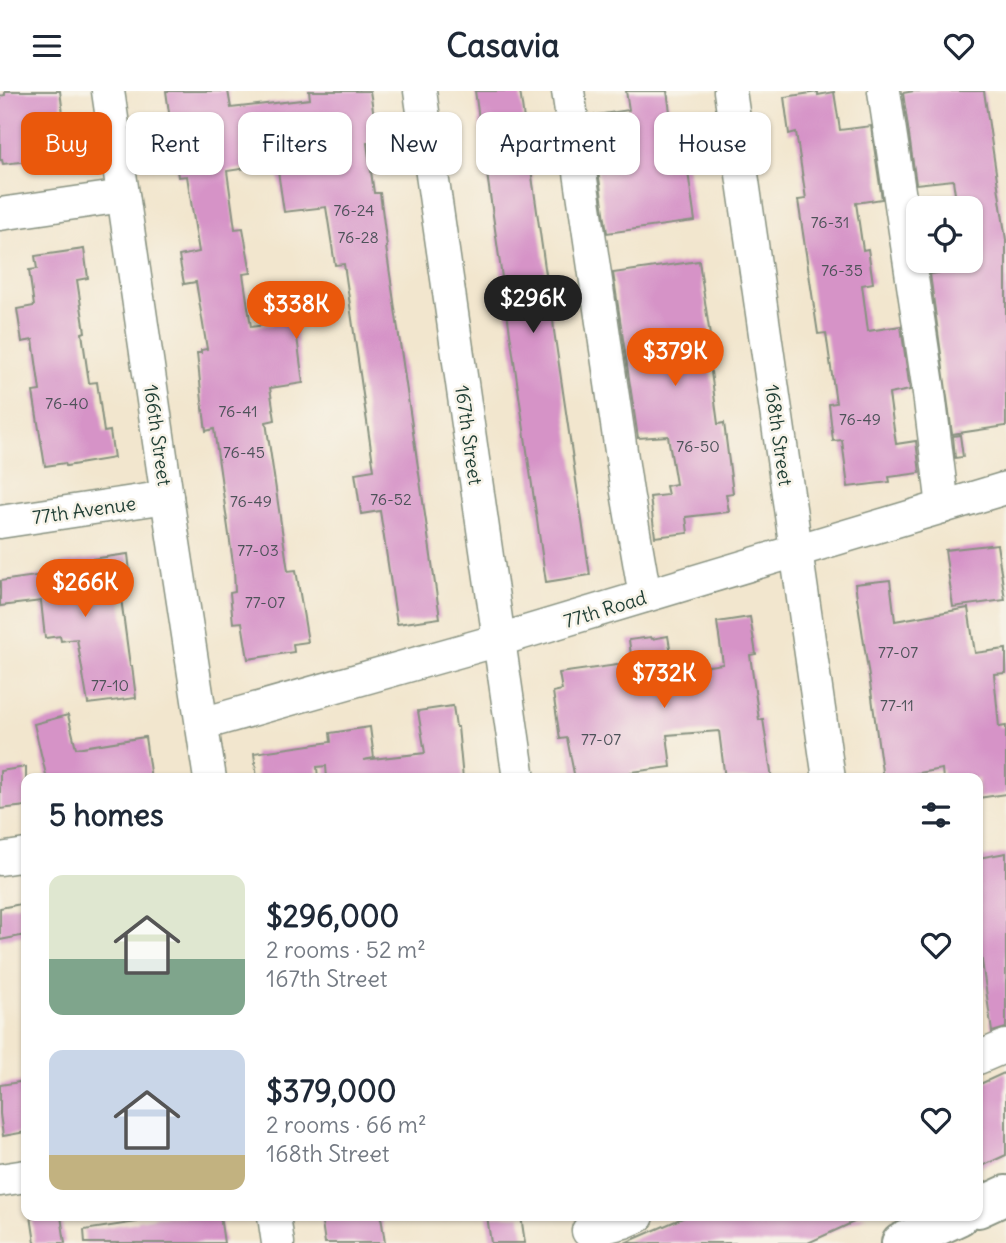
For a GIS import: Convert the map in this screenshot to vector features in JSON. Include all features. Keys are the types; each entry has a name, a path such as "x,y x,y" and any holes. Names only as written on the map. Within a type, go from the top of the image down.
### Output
{"main road":[{"path":"983,1206 1006,1195"}],"street":[{"name":"166th Street","path":"108,91 209,773"},
{"name":"167th Street","path":"420,91 518,773"},
{"path":"568,91 645,597"},
{"name":"168th Street","path":"730,91 828,773"},
{"path":"884,91 929,385 943,507"},
{"path":"0,214 124,196"},
{"name":"77th Road","path":"202,724 499,640 1006,488"},
{"name":"77th Avenue","path":"0,522 167,497"},
{"path":"0,859 21,856"},
{"path":"983,1056 1006,1045"},
{"path":"0,1179 21,1177"},
{"path":"275,1221 278,1243"},
{"path":"588,1230 626,1221"}],"building":[{"path":"5,91 60,91 63,112 21,112 21,162 3,164 0,160 0,96 5,95"},
{"path":"166,91 228,91 231,108 310,99 309,91 370,91 373,112 366,112 366,175 371,175 374,193 380,193 440,618 397,624 380,511 361,514 355,473 374,470 344,264 335,265 326,207 284,212 279,175 352,175 352,112 238,112 238,169 227,171 235,229 243,228 251,273 243,274 251,327 295,321 303,383 270,388 275,420 266,422 288,571 296,570 308,642 293,644 294,652 248,659 242,622 233,623 230,593 235,592 234,570 214,429 206,431 197,353 207,349 196,282 184,284 179,256 199,252 187,176 178,175 224,175 224,112 169,112"},
{"path":"475,91 520,91 523,112 478,112"},
{"path":"626,91 667,91 670,112 654,112 654,175 688,175 695,221 607,233 599,175 640,175 640,112 616,112 629,110"},
{"path":"984,91 1006,240 1006,426 952,434 930,274 983,273 983,196 955,196 953,180 916,184 903,93"},
{"path":"818,92 818,95 834,92 840,130 871,126 882,199 856,203 863,250 868,249 873,283 862,285 868,331 901,326 910,390 889,394 896,444 916,441 920,473 889,477 890,482 848,487 842,440 833,441 829,404 836,403 826,333 818,334 798,200 806,199 796,132 789,134 784,97"},
{"path":"487,175 532,175 551,297 590,575 546,582"},
{"path":"84,249 88,278 77,280 89,383 97,382 104,432 110,431 114,458 66,466 65,463 45,466 33,392 40,391 33,340 22,342 17,309 34,306 29,270 37,269 35,256"},
{"path":"699,261 713,356 709,357 718,424 724,423 733,493 726,494 729,512 686,517 688,533 655,537 650,497 668,495 666,486 676,484 668,436 638,438 613,273"},
{"path":"960,435 963,457 955,458 953,436"},
{"path":"997,544 1005,600 953,607 945,550"},
{"path":"128,554 131,581 119,583 136,698 88,704 77,639 61,641 60,636 45,638 41,601 0,606 0,581 57,573 55,564"},
{"path":"890,580 895,621 968,608 975,653 1006,649 1006,673 994,674 999,727 1006,726 1006,794 983,797 983,773 942,773 942,769 918,773 882,773 855,584"},
{"path":"750,617 756,654 750,655 759,720 763,719 771,773 724,773 719,731 667,735 671,767 631,773 574,773 567,738 560,739 553,692 562,690 559,673 632,663 629,640 668,636 674,671 723,664 717,622"},
{"path":"453,706 462,773 327,773 326,766 317,767 318,773 256,773 254,753 331,742 330,733 370,727 374,758 363,760 425,753 418,711"},
{"path":"68,715 76,748 145,737 150,773 46,773 34,724"},
{"path":"26,767 26,773 21,773 21,807 0,809 0,771"},
{"path":"1006,853 1006,1028 992,1032 983,968 983,857"},
{"path":"21,904 21,936 0,940 0,908"},
{"path":"1006,1072 1006,1155 983,1166 983,1083"},
{"path":"21,1082 21,1133 3,1136 0,1085"},
{"path":"32,1221 62,1221 65,1243 35,1243"},
{"path":"221,1221 224,1243 85,1243 84,1230 137,1222"},
{"path":"322,1221 382,1221 385,1243 325,1243"},
{"path":"488,1221 522,1221 525,1243 491,1243"},
{"path":"676,1221 856,1221 808,1243 625,1243"}]}
